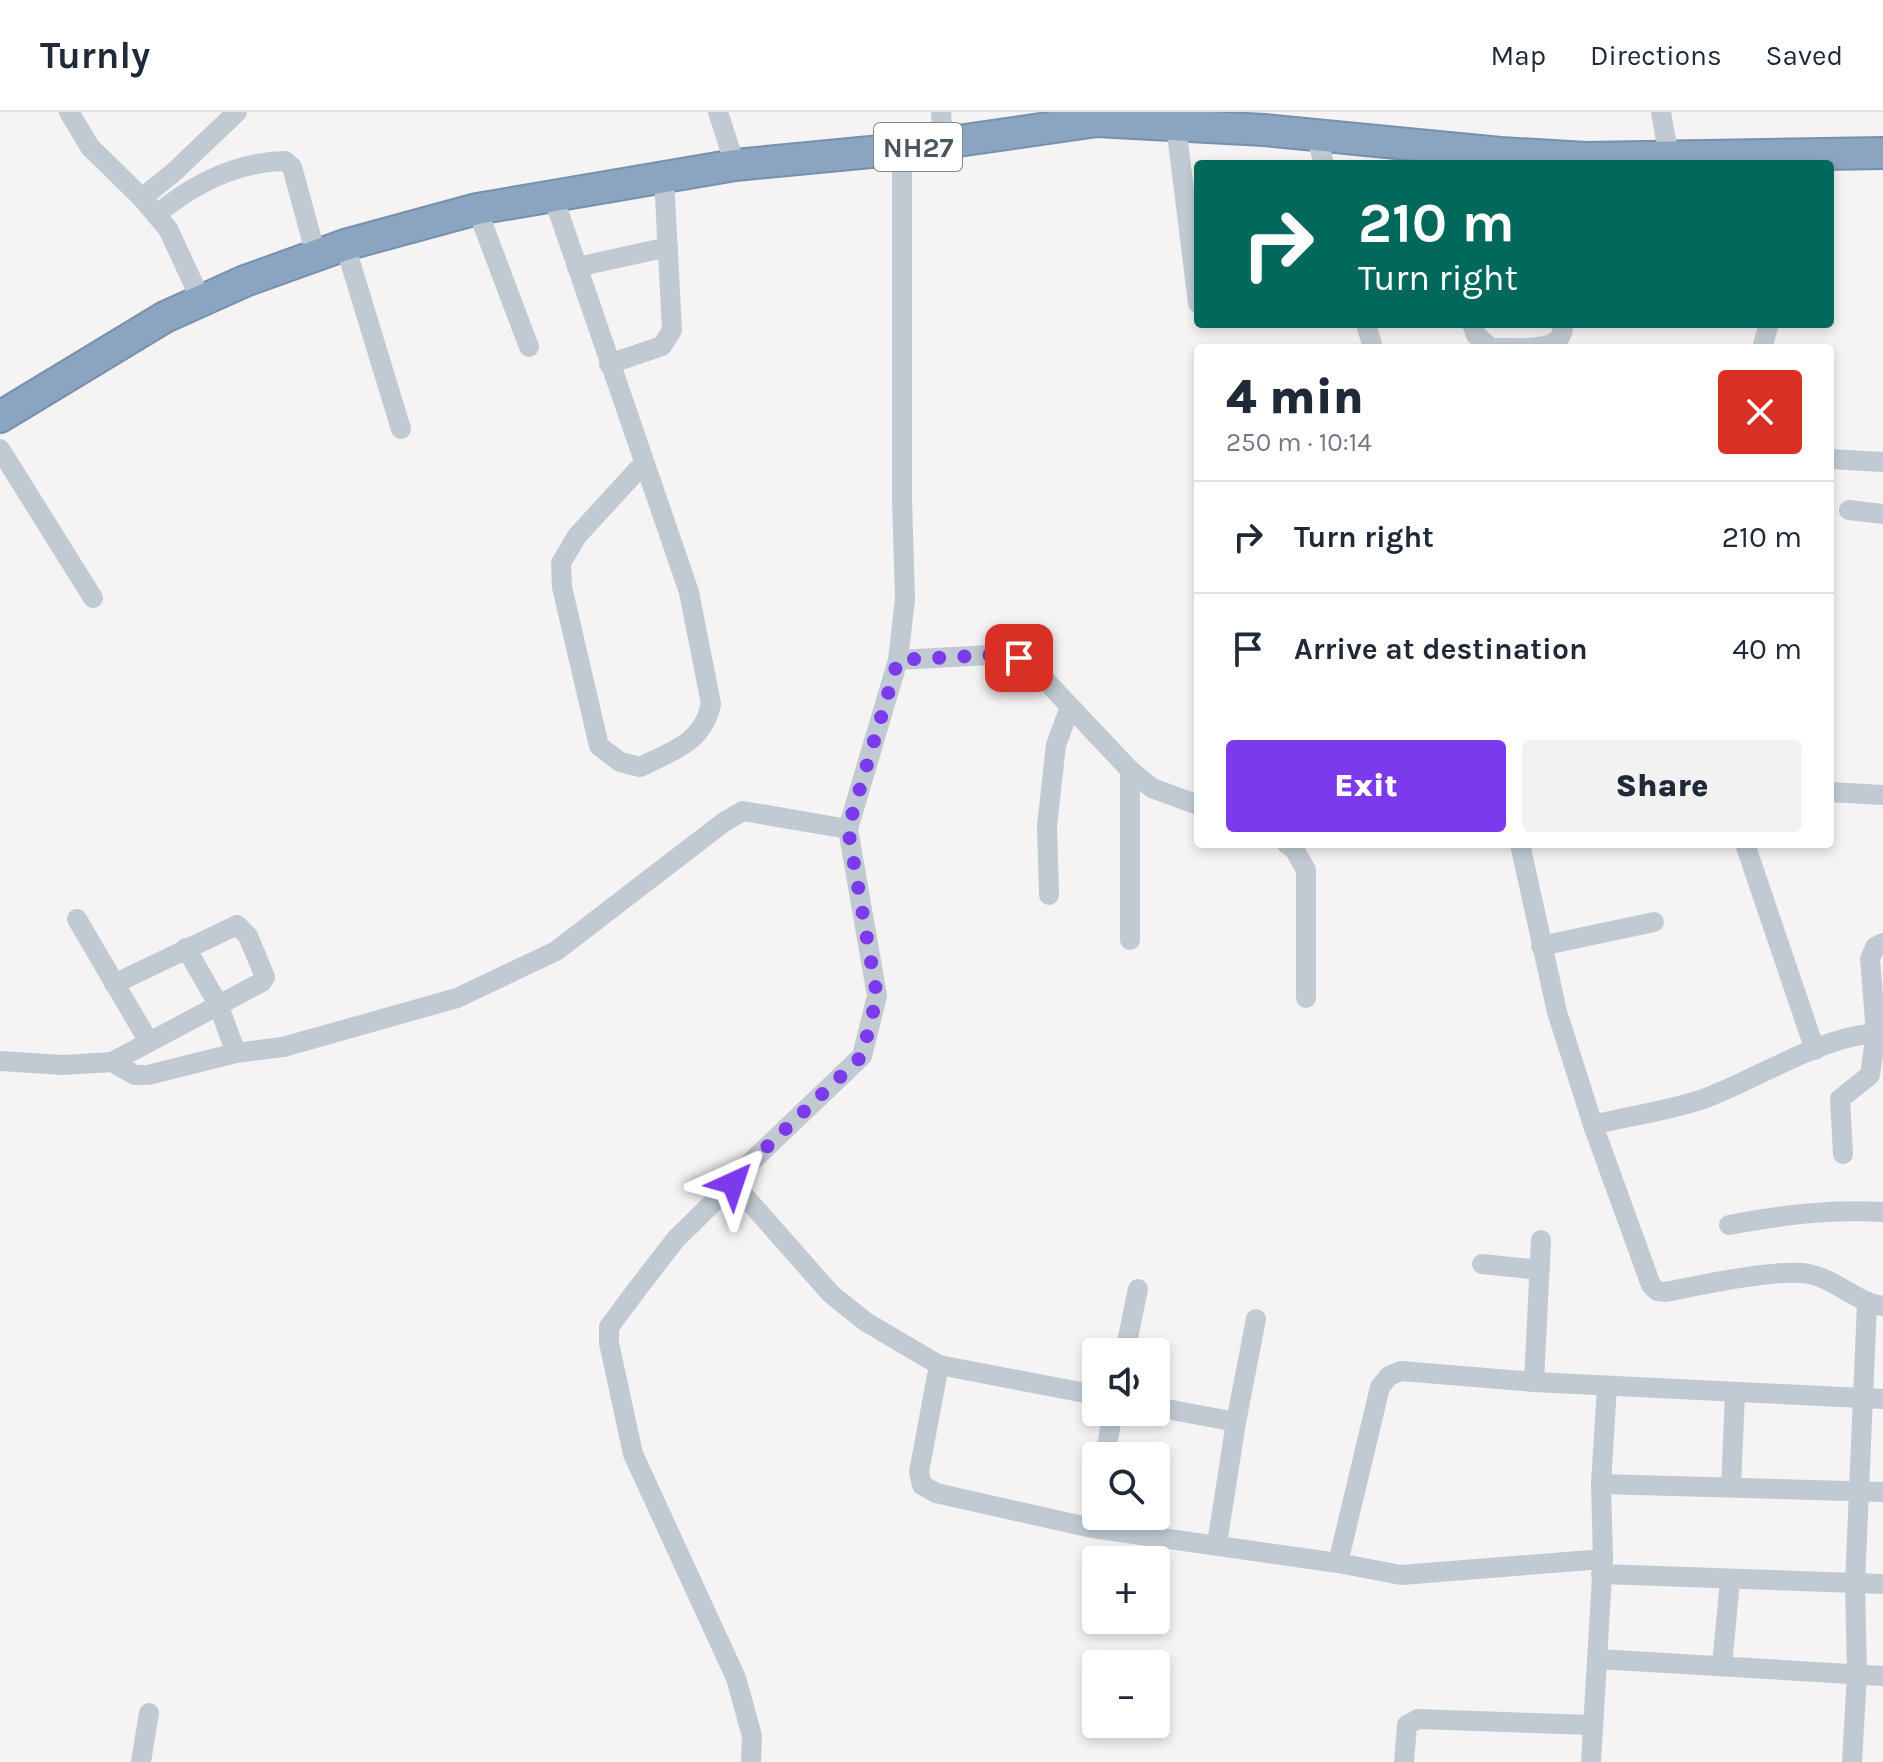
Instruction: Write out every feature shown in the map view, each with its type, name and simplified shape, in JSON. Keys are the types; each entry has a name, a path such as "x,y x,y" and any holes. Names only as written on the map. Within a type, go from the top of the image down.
{"highway":[{"name":"NH27","path":"0,417 165,317 201,300 345,245 477,209 735,165 902,149 1098,117 1176,126 1261,121 1320,150 1540,160 1719,160 1883,153"}],"street":[{"path":"69,112 90,147 142,198 168,229 201,300"},
{"path":"142,198 237,112"},
{"path":"718,112 735,165"},
{"path":"941,112 943,143"},
{"path":"1661,112 1669,158"},
{"path":"1176,126 1194,271"},
{"path":"751,1762 752,1736 736,1678 633,1454 609,1343 609,1327 676,1239 862,1056 877,996 848,829 898,660 905,599 902,149"},
{"path":"156,215 183,192 204,180 264,161 285,161 292,167 316,255"},
{"path":"609,364 662,346 672,330 664,178"},
{"path":"553,196 689,592 711,704 708,720 695,738 640,767 620,762 599,746 562,587 561,563 577,536 643,464"},
{"path":"477,209 529,347"},
{"path":"345,245 401,429"},
{"path":"577,267 668,247"},
{"path":"1473,328 1476,335 1488,344"},
{"path":"1552,344 1563,335 1563,328"},
{"path":"0,449 93,598"},
{"path":"1834,459 1883,462"},
{"path":"1849,510 1883,514"},
{"path":"898,660 1008,654 1032,666 1130,770 1152,788 1194,804"},
{"path":"1049,895 1047,826 1056,745 1070,707"},
{"path":"1130,770 1130,940"},
{"path":"1834,792 1883,795"},
{"path":"112,1062 135,1075 148,1075 236,1053 283,1047 457,998 556,951 724,822 743,811 848,829"},
{"path":"1293,848 1306,870 1306,998"},
{"path":"1521,848 1557,1012 1593,1125 1648,1278 1657,1291 1789,1272 1811,1274 1875,1305 1873,1398 1861,1491 1855,1584 1857,1674 1852,1762"},
{"path":"1746,848 1815,1050"},
{"path":"77,919 149,1042"},
{"path":"1541,946 1654,922"},
{"path":"0,1061 63,1065 112,1062 262,982 265,977 248,936 237,925 114,984"},
{"path":"1843,1154 1840,1099 1868,1079 1879,1033 1870,959 1875,947 1883,943"},
{"path":"186,948 218,1004 236,1053"},
{"path":"1593,1125 1702,1099 1815,1050 1862,1034 1879,1033"},
{"path":"733,1183 831,1294 866,1322 939,1365 1082,1392"},
{"path":"1729,1225 1835,1210 1883,1212"},
{"path":"1534,1382 1541,1240"},
{"path":"1482,1264 1540,1270"},
{"path":"1128,1338 1138,1289"},
{"path":"1217,1544 1256,1319"},
{"path":"939,1365 919,1472 922,1485 936,1493 1082,1526"},
{"path":"1338,1563 1380,1387 1389,1376 1401,1371 1534,1382 1873,1398"},
{"path":"1591,1762 1602,1566 1601,1484 1607,1386"},
{"path":"1731,1487 1735,1393"},
{"path":"1170,1410 1236,1422"},
{"path":"1601,1484 1883,1492"},
{"path":"1108,1530 1217,1544 1401,1575 1602,1566 1730,1581 1883,1584"},
{"path":"1722,1666 1730,1581"},
{"path":"1598,1659 1883,1676"},
{"path":"141,1762 149,1713"},
{"path":"1404,1762 1407,1725 1418,1719 1593,1725"}],"route":[{"path":"733,1183 862,1056 877,996 848,829 898,660 1008,654 1019,658"}]}
